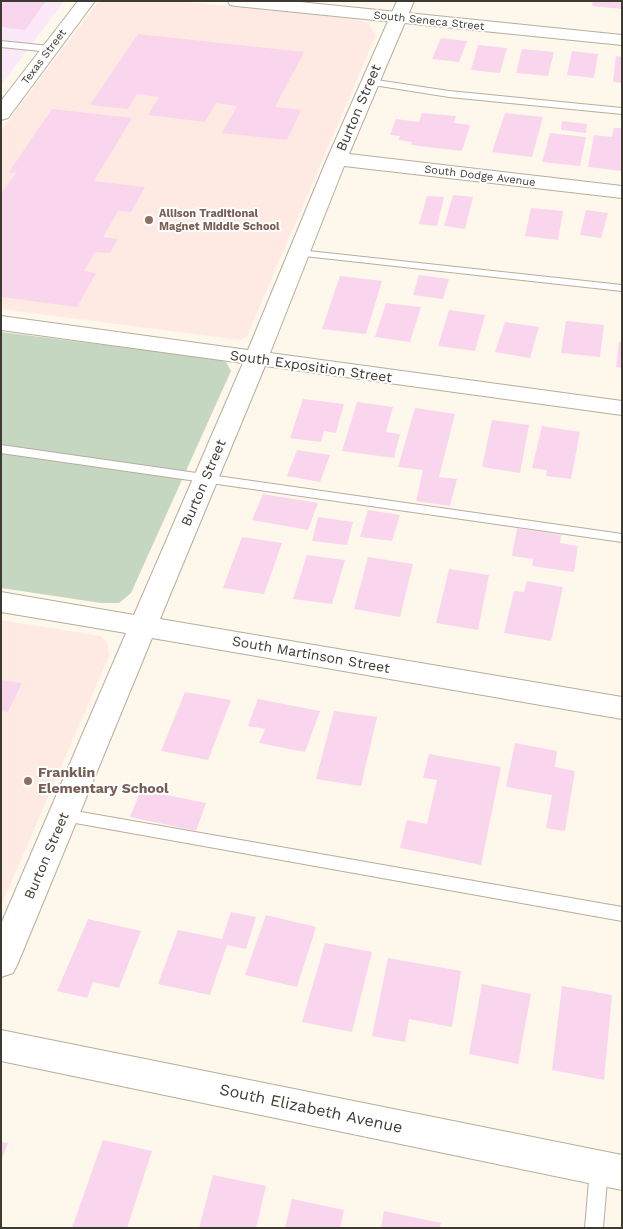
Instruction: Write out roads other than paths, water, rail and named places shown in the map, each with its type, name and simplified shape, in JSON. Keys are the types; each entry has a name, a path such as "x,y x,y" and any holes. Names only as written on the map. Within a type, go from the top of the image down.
{"street":[{"name":"Texas Street","path":"1,114 87,1"},
{"name":"South Seneca Street","path":"236,1 400,6 622,24"},
{"name":"South Seneca Street","path":"400,6 622,40"},
{"name":"Burton Street","path":"1,964 256,359 400,6"},
{"name":"South Dodge Avenue","path":"337,159 622,192"},
{"name":"South Exposition Street","path":"1,323 622,408"},
{"name":"South Martinson Street","path":"1,602 622,708"},
{"name":"South Elizabeth Avenue","path":"1,1045 611,1171"}],"lane":[{"path":"3,47 50,49"},
{"path":"370,82 449,94 622,111"},
{"path":"299,253 622,288"},
{"path":"1,449 622,538"},
{"path":"64,815 622,914"},
{"path":"594,1228 611,1171"}],"place":[{"name":"Allison Traditional Magnet Middle School","path":"149,220"},
{"name":"Franklin Elementary School","path":"28,781"}]}
